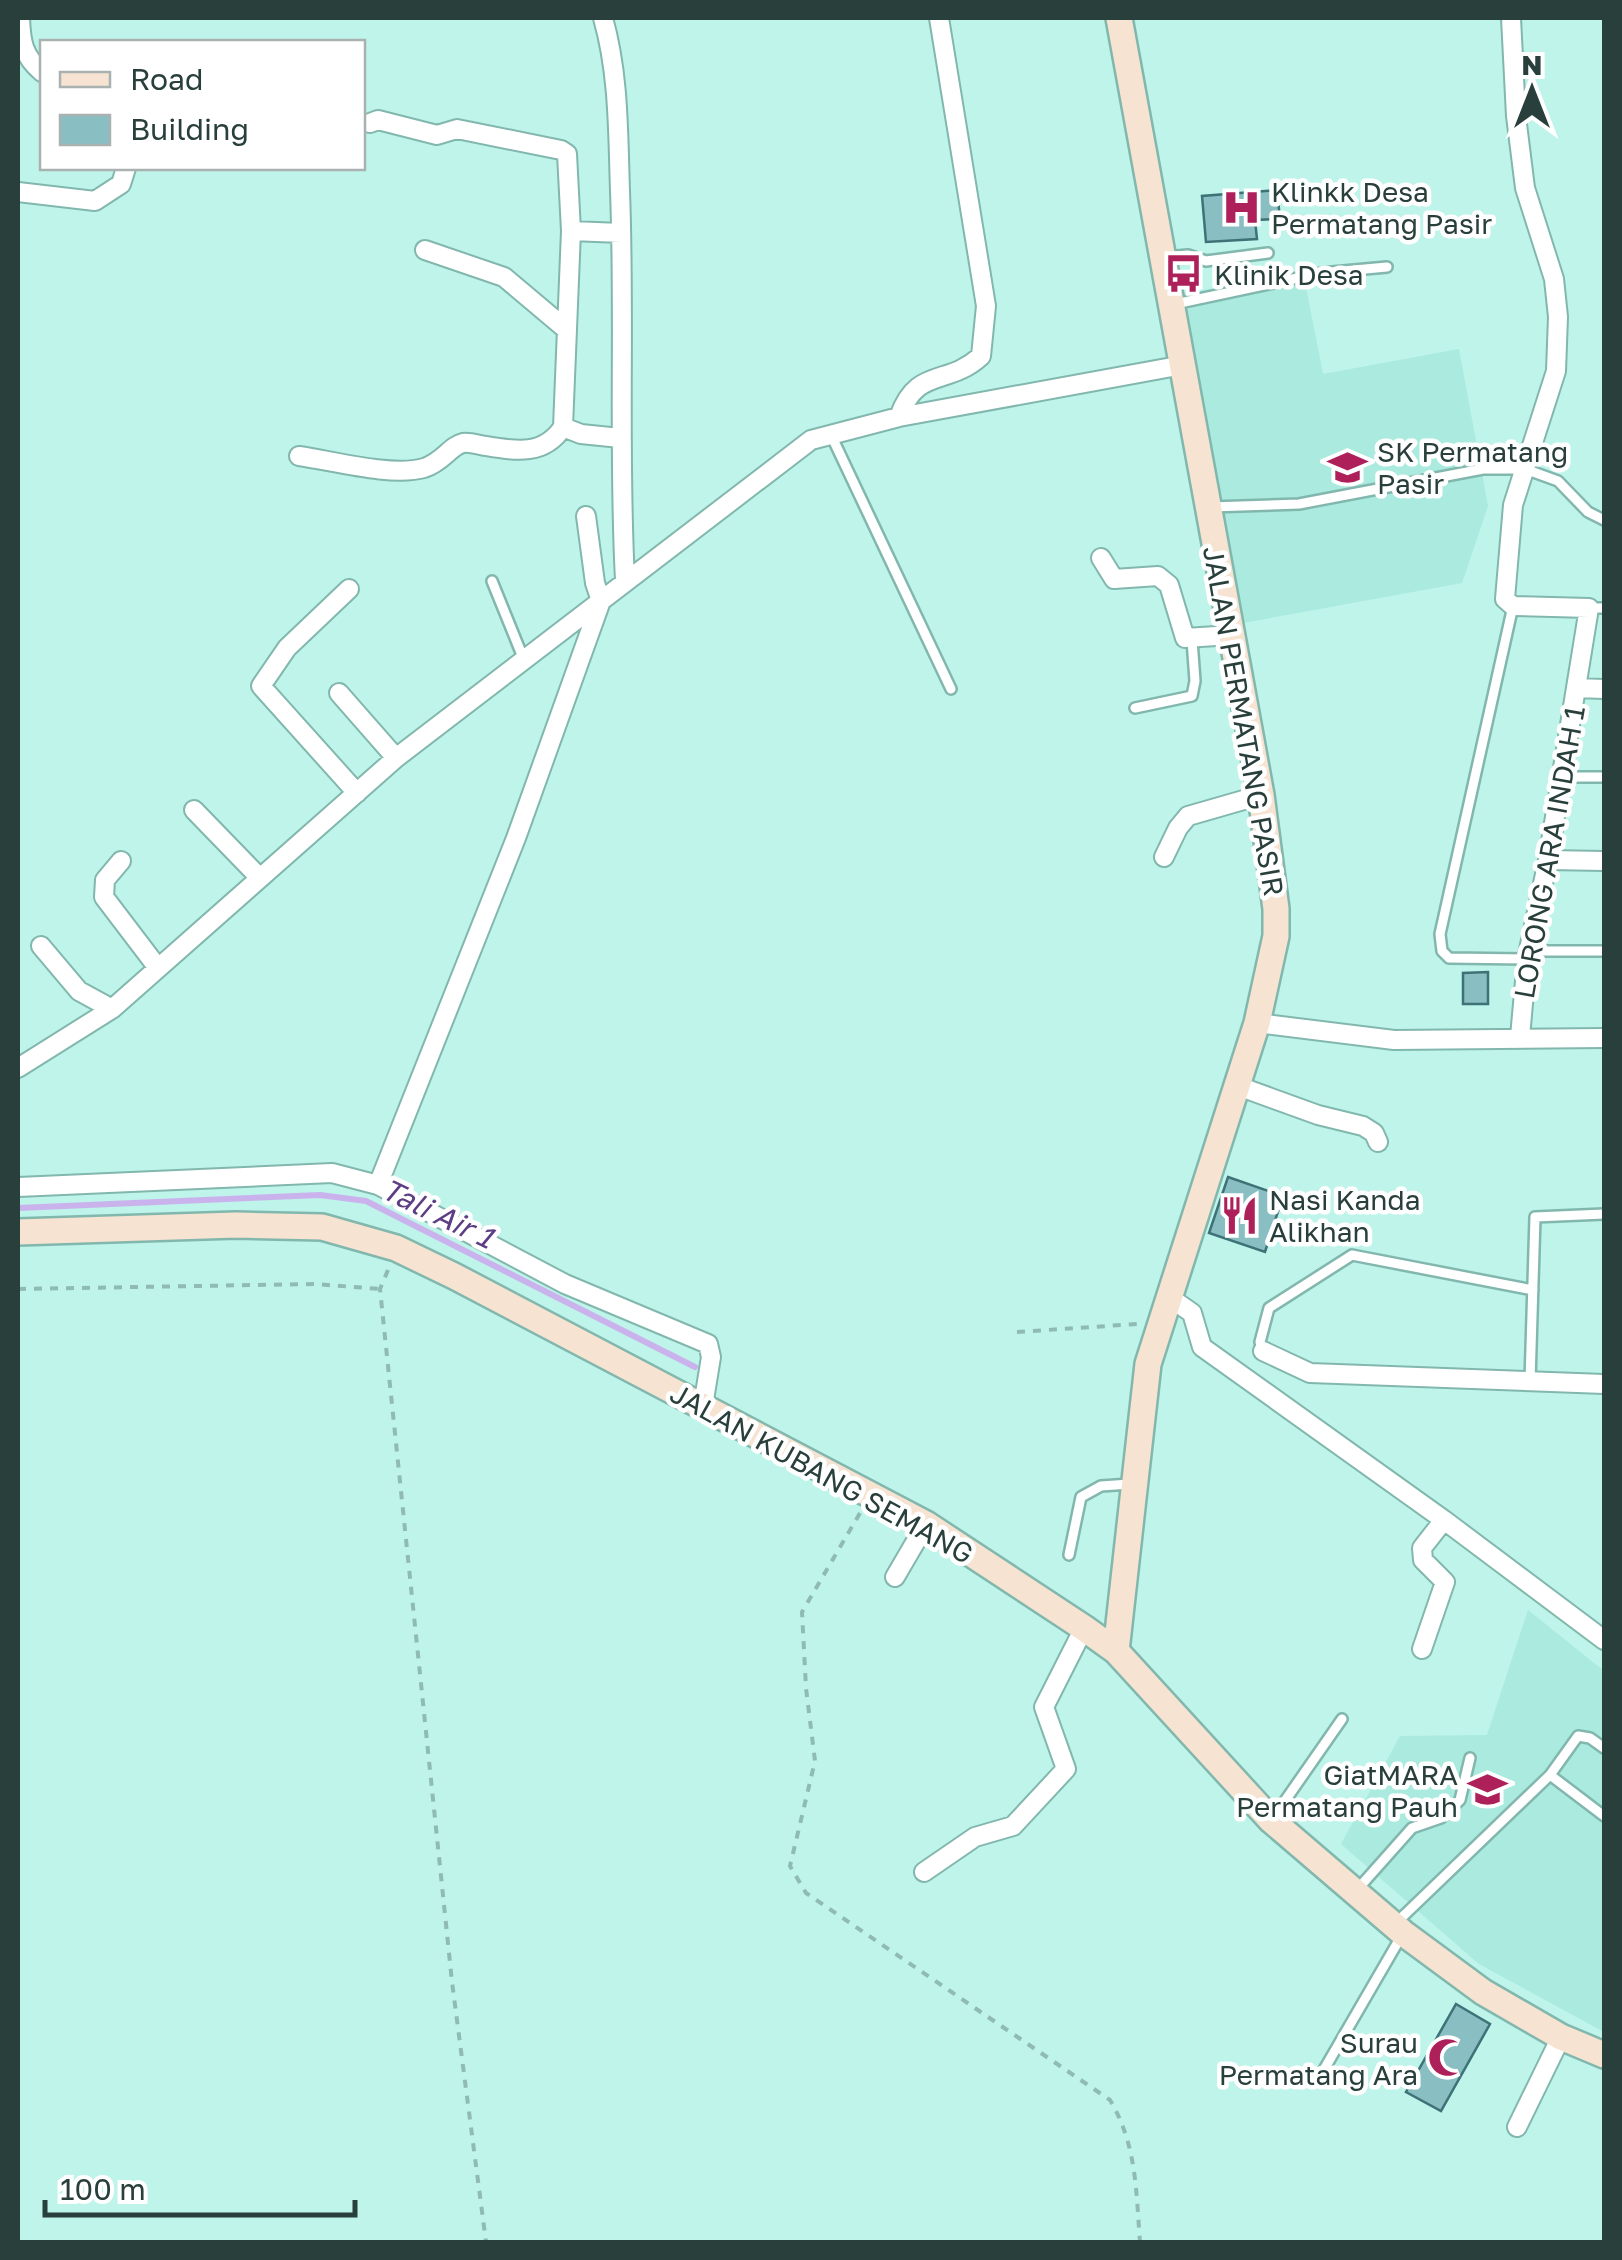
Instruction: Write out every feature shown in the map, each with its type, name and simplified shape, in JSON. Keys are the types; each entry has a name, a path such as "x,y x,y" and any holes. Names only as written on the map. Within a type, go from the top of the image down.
{"main road":[{"name":"JALAN PERMATANG PASIR","path":"1116,1651 1148,1364 1257,1023 1276,922 1261,795 1119,18"},
{"name":"JALAN KUBANG SEMANG","path":"18,1232 236,1225 322,1228 396,1248 703,1406 926,1524 1116,1651 1271,1820 1355,1893 1483,1992 1562,2037 1604,2055"}],"street":[{"path":"20,18 20,41 28,60 40,70"},
{"path":"604,18 616,78 622,234 620,438 625,580"},
{"path":"900,418 907,396 921,383 966,370 981,356 986,306 939,18"},
{"path":"1511,18 1524,188 1554,279 1558,317 1556,371 1514,505 1505,598 1513,606 1597,608"},
{"path":"299,456 420,470 443,462 452,448 465,442 520,452 544,446 563,427 572,231 570,159 561,150 457,128 437,136 378,120 370,123"},
{"path":"18,192 94,201 122,184 126,170"},
{"path":"572,231 622,234"},
{"path":"425,250 504,278 567,330"},
{"path":"18,1068 112,1009 396,758 811,440 900,418 1184,366"},
{"path":"563,427 581,434 620,438"},
{"path":"378,1185 516,838 601,601 586,516"},
{"path":"1101,558 1114,579 1158,576 1169,585 1185,638 1232,635"},
{"path":"348,589 287,648 261,686 358,793"},
{"name":"LORONG ARA INDAH 1","path":"1520,1037 1528,955 1576,688 1597,608"},
{"path":"1576,688 1604,689"},
{"path":"338,693 396,758"},
{"path":"1164,857 1188,816 1261,795"},
{"path":"194,810 260,878"},
{"path":"1548,860 1604,861"},
{"path":"121,861 105,880 104,897 158,968"},
{"path":"40,946 79,990 112,1009"},
{"path":"1257,1023 1394,1040 1604,1038"},
{"path":"1238,1086 1318,1115 1362,1126 1374,1133 1378,1142"},
{"path":"18,1186 332,1174 378,1185 565,1284 708,1344 711,1357 703,1406"},
{"path":"1169,1297 1192,1313 1202,1347 1604,1640"},
{"path":"1263,1351 1310,1373 1604,1384"},
{"path":"1422,1649 1445,1582 1423,1560 1422,1548 1444,1520"},
{"path":"895,1577 926,1524"},
{"path":"924,1872 975,1837 1013,1826 1066,1768 1044,1707 1084,1628"},
{"path":"1517,2128 1562,2037"}],"lane":[{"path":"1163,257 1188,255 1206,260 1268,253"},
{"path":"1172,304 1321,273 1387,267"},
{"path":"830,435 951,689"},
{"path":"1207,507 1299,504 1483,468 1525,469 1558,481 1588,512 1604,520"},
{"path":"492,581 524,660"},
{"path":"1513,606 1440,934 1442,950 1450,958 1604,952"},
{"path":"1135,708 1192,696 1196,681 1192,640"},
{"path":"1562,777 1604,777"},
{"path":"1530,1382 1535,1217 1604,1214"},
{"path":"1263,1351 1260,1342 1269,1308 1352,1254 1534,1290"},
{"path":"1069,1555 1081,1497 1102,1486 1133,1484"},
{"path":"1271,1820 1342,1719"},
{"path":"1322,2073 1399,1929 1550,1775 1578,1736 1590,1738 1604,1748"},
{"path":"1355,1893 1412,1828 1441,1818 1460,1800 1470,1758"},
{"path":"1550,1775 1604,1816"}],"path":[{"path":"18,1288 316,1284 380,1289 452,1982 486,2242"},
{"path":"1017,1332 1161,1323"}],"shaded area":[{"name":"SK Permatang Pasir","path":"1303,272 1323,374 1459,349 1488,506 1462,583 1243,623 1182,294"},
{"name":"GiatMARA Permatang Pauh","path":"1528,1610 1604,1671 1604,2032 1479,1964 1341,1844 1400,1736 1487,1735"}],"building":[{"name":"Klinkk Desa Permatang Pasir","path":"1277,190 1280,219 1255,220 1257,239 1206,242 1202,196"},
{"path":"1488,972 1488,1004 1463,1004 1463,973"},
{"path":"1228,1177 1283,1196 1265,1252 1209,1233"},
{"name":"Surau Permatang Ara","path":"1456,2004 1490,2024 1441,2111 1406,2092"}],"waterway":[{"name":"Tali Air 1","path":"18,1208 320,1195 366,1201 695,1367"}],"place":[{"name":"Klinkk Desa Permatang Pasir","path":"1241,207"},
{"name":"Klinik Desa","path":"1184,274"},
{"name":"SK Permatang Pasir","path":"1347,467"},
{"name":"Nasi Kanda Alikhan","path":"1239,1215"},
{"name":"GiatMARA Permatang Pauh","path":"1488,1790"},
{"name":"Surau Permatang Ara","path":"1448,2058"}]}
